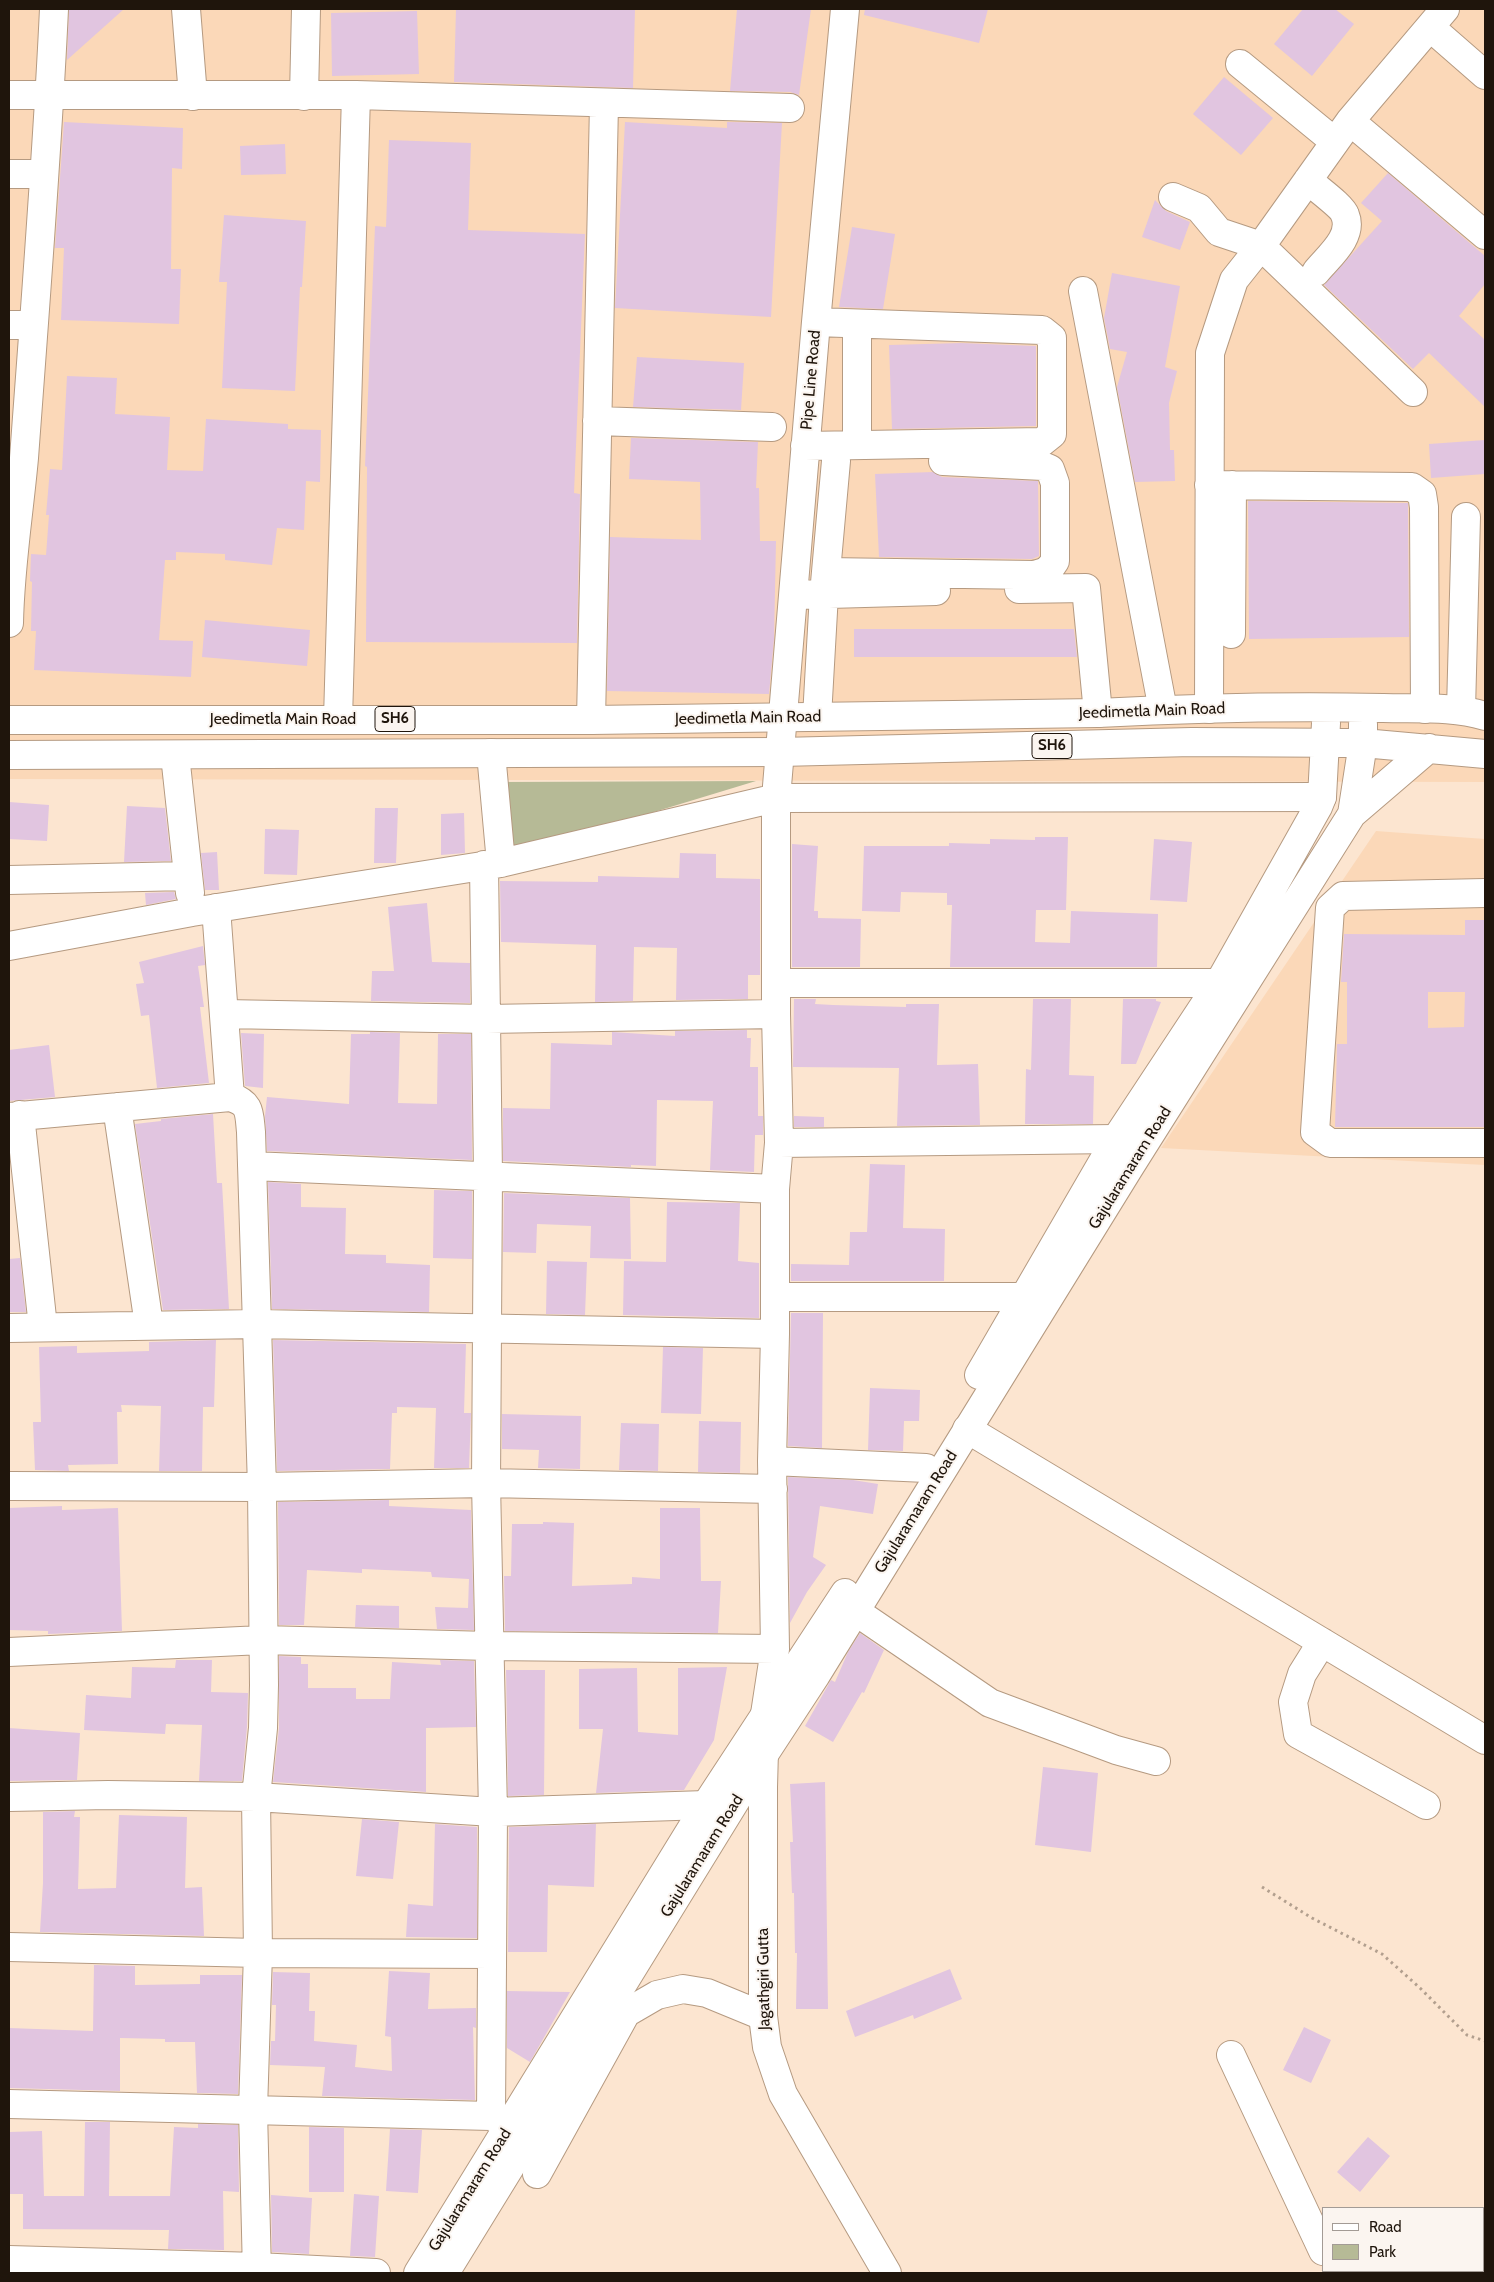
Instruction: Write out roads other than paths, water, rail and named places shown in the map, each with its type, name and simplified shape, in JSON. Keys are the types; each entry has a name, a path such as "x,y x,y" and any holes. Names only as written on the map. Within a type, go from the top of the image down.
{"street":[{"path":"9,623 9,579 21,325 44,174 54,9"},
{"path":"186,9 193,96"},
{"path":"304,96 306,9"},
{"name":"Pipe Line Road","path":"776,1189 779,1143 776,1014 776,798 792,595 845,9"},
{"path":"1209,709 1220,542 1220,485 1210,353 1234,280 1261,246 1342,131 1438,18 1485,75"},
{"path":"1240,64 1342,131 1485,235"},
{"path":"9,95 356,95 604,104 790,108"},
{"path":"338,719 356,95"},
{"path":"591,720 604,104"},
{"path":"9,174 44,174"},
{"path":"1308,180 1345,214 1347,227 1343,240 1316,272"},
{"path":"1173,196 1199,208 1219,232 1261,246 1413,392"},
{"path":"1083,291 1163,710"},
{"path":"805,453 847,453 1042,442 1052,434 1052,338 1042,330 816,322"},
{"path":"818,717 825,583 847,453 856,324"},
{"path":"596,421 772,427"},
{"path":"792,595 825,583 1033,575 1044,573 1055,561 1055,483 1050,469 1043,466 847,453"},
{"path":"1220,485 1412,487 1422,494 1424,507 1425,709"},
{"path":"1466,517 1474,647 1473,713"},
{"path":"1220,542 1231,634"},
{"path":"825,583 1086,588 1098,713"},
{"name":"Jeedimetla Main Road","path":"9,720 591,720 990,715 1351,707 1425,709 1473,713"},
{"path":"990,715 1034,730 1326,733"},
{"path":"1363,733 1485,728"},
{"name":"Jeedimetla Main Road","path":"9,756 780,752 1192,742 1326,733 1363,733 1429,748 1485,754"},
{"name":"Gajularamaram Road","path":"418,2273 501,2120 926,1468 1116,1139 1219,983 1322,797 1326,733"},
{"name":"Gajularamaram Road","path":"445,2273 1128,1168 1352,814 1363,733"},
{"path":"1352,814 1429,748"},
{"path":"9,2104 254,2110 501,2120 492,1954 493,1812 486,1483 487,1019 493,864 491,753"},
{"path":"175,755 187,876 204,910 224,1014 230,1097"},
{"path":"9,946 204,910 493,864 776,798 1322,797"},
{"path":"9,880 187,876"},
{"path":"1485,893 1343,896 1330,908 1315,1132 1330,1144 1485,1143"},
{"path":"776,983 1219,983"},
{"path":"224,1014 487,1019 776,1014"},
{"path":"43,1327 14,1116 230,1097 242,1100 248,1110 252,1166 262,1487 263,1728 256,1797 258,1954 254,2110 257,2270"},
{"path":"117,1108 149,1325"},
{"path":"779,1143 1116,1139"},
{"path":"252,1166 776,1189"},
{"name":"Jagathgiri Gutta","path":"776,1189 776,1296 772,1461 775,1649 765,1714 763,2016 767,2047 783,2094 887,2273"},
{"path":"776,1296 1024,1298"},
{"path":"9,1328 258,1324 775,1334"},
{"path":"967,1429 1485,1740"},
{"path":"772,1461 926,1468"},
{"path":"9,1486 262,1487 486,1483 773,1489"},
{"path":"855,1611 990,1703 1116,1750 1156,1761"},
{"path":"9,1652 262,1640 489,1646 775,1649"},
{"path":"1322,1642 1302,1674 1293,1702 1298,1734 1426,1805"},
{"path":"9,1796 256,1797 493,1812 706,1805"},
{"path":"9,1947 258,1954 492,1954"},
{"path":"537,2174 626,2013 656,1995 682,1989 707,1993 763,2016"},
{"path":"1232,2055 1322,2249"},
{"path":"9,2260 376,2273"}]}
